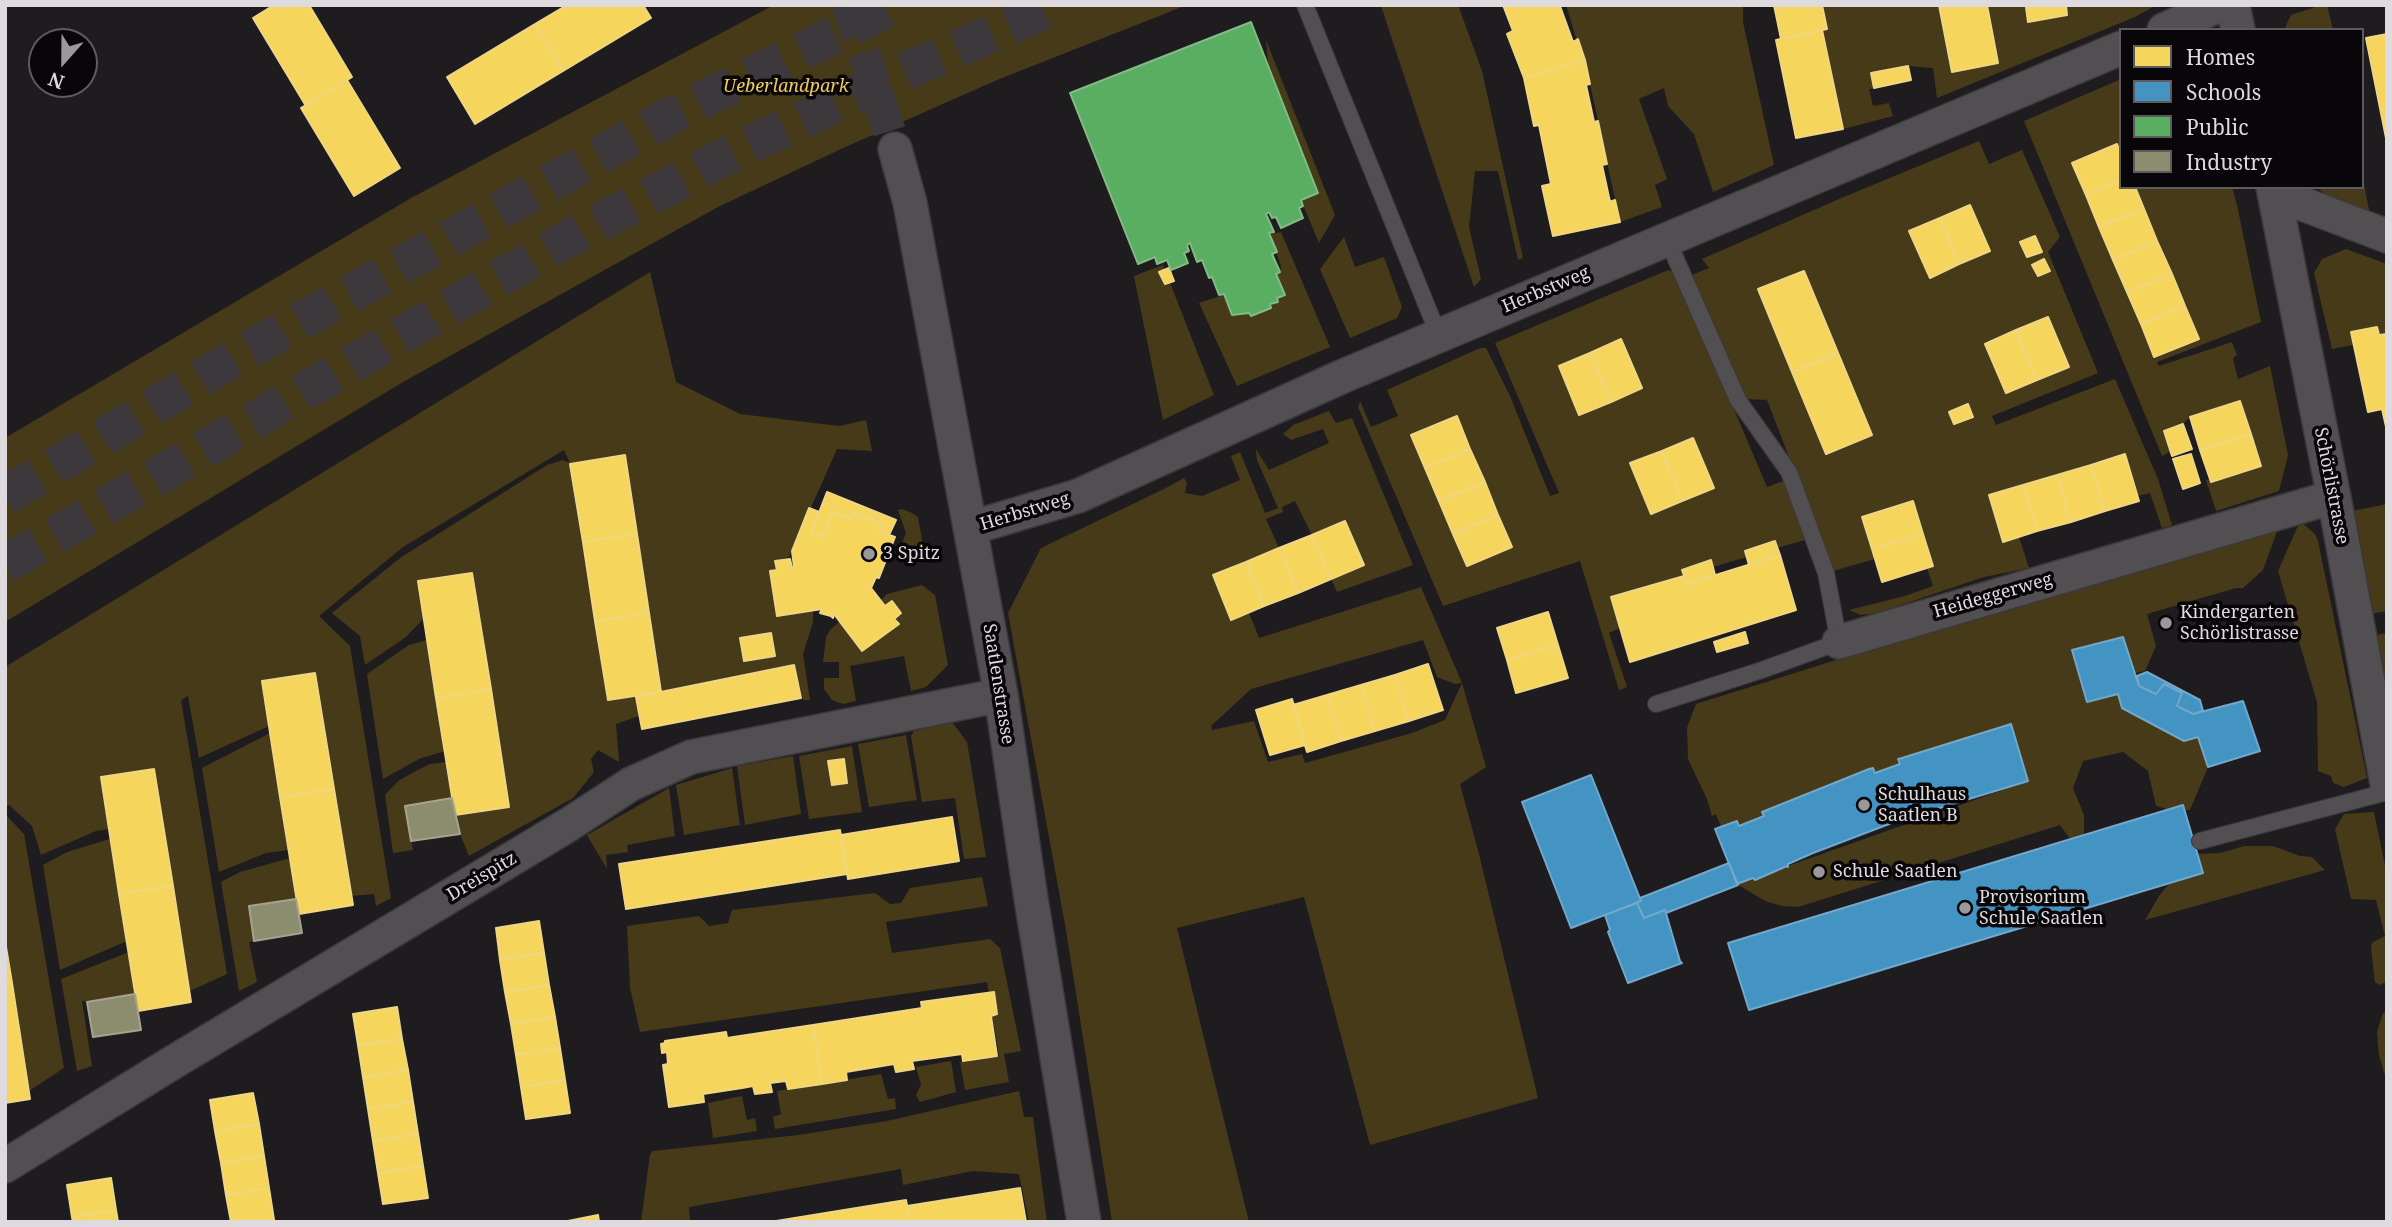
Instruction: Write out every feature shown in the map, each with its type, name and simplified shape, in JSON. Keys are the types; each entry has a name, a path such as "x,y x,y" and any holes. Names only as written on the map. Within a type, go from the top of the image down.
{"street":[{"path":"2168,28 2219,5"},
{"path":"2233,5 2238,28"},
{"name":"Herbstweg","path":"971,528 1078,496 1341,377 2119,49"},
{"name":"Saatlenstrasse","path":"895,149 910,203 1001,695 1031,899 1084,1222"},
{"path":"2273,190 2387,236"},
{"name":"Schörlistrasse","path":"2273,190 2385,765"},
{"name":"Heideggerweg","path":"1839,642 2333,497"},
{"name":"Dreispitz","path":"5,1166 568,825 631,784 691,757 1001,695"}],"lane":[{"path":"1306,5 1439,336"},
{"path":"1667,239 1738,400 1789,472 1826,573 1839,642"},
{"name":"Heideggerweg","path":"1656,704 1839,642"},
{"path":"2200,841 2387,792"}],"green space":[{"name":"Ueberlandpark","path":"774,5 1187,5 997,80 718,207 403,382 5,622 5,438 411,198"},
{"path":"1458,5 1482,71 1523,258 1518,260 1498,171 1475,171 1469,227 1481,279 1474,287 1381,6"},
{"path":"1566,5 1743,5 1743,22 1774,165 1713,192 1694,134 1668,106 1664,88 1639,99 1667,179 1655,185 1662,207 1620,222 1590,84"},
{"path":"1822,5 1939,5 1953,72 1998,63 1987,5 2153,7 2135,17 1937,98 1933,68 1908,66 1871,73 1874,88 1869,89 1873,106 1889,103 1893,116 1843,129 1822,30 1827,29"},
{"path":"2327,5 2333,28 2285,28 2291,15"},
{"path":"1266,40 1335,215 1319,243 1301,200 1318,192 1268,62"},
{"path":"2119,80 2119,150 2116,144 2073,163 2154,357 2199,338 2136,189 2233,189 2261,322 2157,362 2159,366 2232,342 2237,355 2233,358 2238,379 2270,366 2288,455 2279,491 2216,511 2206,480 2261,466 2240,401 2190,417 2183,424 2164,431 2171,451 2162,456 2024,121"},
{"path":"1979,141 1989,164 2022,150 2060,237 2048,252 2098,373 1992,416 1996,425 2115,379 2158,479 2172,525 2162,528 2150,493 2137,496 2124,454 1989,495 2003,541 2019,537 2029,568 1984,577 1877,613 1861,615 1849,610 1933,586 1927,568 1933,566 1913,501 1862,517 1875,559 1833,571 1767,400 1746,399 1689,276 1709,268 1702,259","holes":["1970,205 1990,251 1930,277 1909,231"]},
{"path":"2364,184 2369,210 2364,212 2333,200 2319,189 2364,189"},
{"path":"1281,232 1330,347 1237,386 1199,303 1223,295 1232,315 1240,312 1242,315 1277,302 1276,274 1281,267 1271,234"},
{"path":"1344,237 1355,267 1384,257 1402,307 1397,318 1350,338 1320,269"},
{"path":"2346,249 2387,264 2387,334 2379,335 2377,327 2351,332 2353,345 2332,349 2314,273 2322,259"},
{"path":"1163,265 1214,395 1163,420 1134,276"},
{"path":"1668,270 1676,273 1767,487 1786,480 1808,539 1611,597 1620,628 1609,633 1627,687 1619,690 1580,561 1443,606 1358,407 1360,401 1371,427 1398,416 1387,390 1480,348 1486,348 1510,396 1550,496 1559,493 1495,343","holes":["1621,340 1579,415 1559,366","1457,417 1512,547 1467,566","1693,438 1714,488 1630,464"]},
{"path":"650,272 676,382 740,414 839,426 866,420 872,451 837,449 789,557 776,561 777,570 770,571 777,615 813,611 813,622 803,654 810,700 803,700 794,665 662,691 625,456 571,464 607,700 636,697 639,716 616,724 619,762 598,750 591,759 594,772 573,798 469,856 460,834 457,814 509,806 472,573 418,581 424,618 406,637 365,665 360,636 332,613 400,558 547,465 563,460 570,463 564,450 403,547 319,616 350,646 391,898 376,906 374,894 351,896 315,673 262,681 269,726 199,758 188,696 181,700 227,974 190,991 154,769 101,777 109,829 96,831 41,855 32,826 9,805 5,806 5,667"},
{"path":"1329,411 1336,423 1352,418 1413,565 1337,592 1331,579 1363,565 1345,521 1312,535 1295,501 1282,507 1283,512 1266,519 1279,548 1213,575 1231,619 1249,613 1259,638 1421,587 1462,683 1486,767 1460,784 1538,1098 1370,1145 1304,897 1177,928 1249,1222 1112,1222 1066,930 1008,613 1041,548 1184,478 1187,483 1185,493 1202,496 1240,480 1231,456 1240,452 1265,513 1278,508 1257,460 1256,449 1269,470 1329,443 1323,429 1291,440 1283,434 1293,425","holes":["1423,640 1437,677 1455,684 1462,683 1445,720 1412,733 1305,763 1302,754 1268,762 1254,721 1212,730 1211,726 1251,689"]},
{"path":"2387,504 2387,611 2365,615 2343,513"},
{"path":"902,509 918,517 924,551 919,555 904,556 898,553 906,533 898,510"},
{"path":"2300,521 2315,534 2318,541 2367,778 2344,787 2333,783 2331,776 2318,771 2317,702 2278,571"},
{"path":"2280,523 2263,570 2243,588 2147,614 2156,646 2145,671 2135,673 2123,637 2072,651 2087,702 2118,694 2122,708 2184,741 2199,736 2208,767 2190,810 2174,811 2156,806 2148,771 2123,752 2083,761 2073,788 2084,815 2084,858 2060,825 1798,907 1765,901 1737,884 2028,781 2011,725 1901,758 1900,764 1875,773 1873,768 1870,769 1765,810 1762,812 1764,816 1739,826 1737,821 1721,827 1716,814 1712,816 1688,759 1687,728 1696,704"},
{"path":"922,585 935,595 948,665 926,687 911,691 904,656 850,666 856,701 843,704 832,700 824,689 824,678 839,678 839,662 823,662 826,637 830,630 839,622 862,651 898,624 894,619 901,613 892,601 885,606 881,600 887,594"},
{"path":"2387,633 2387,705 2371,636"},
{"path":"427,640 445,751 419,759 383,779 367,674 409,645"},
{"path":"952,722 967,742 986,857 964,859 955,798 922,802 911,736 914,731"},
{"path":"270,733 288,850 266,853 219,872 202,768"},
{"path":"906,735 917,800 869,807 858,744"},
{"path":"852,746 862,812 809,819 799,756"},
{"path":"793,756 801,814 745,825 737,766"},
{"path":"447,762 452,798 405,806 413,850 393,853 385,795 398,781 414,772 430,764"},
{"path":"732,768 740,825 684,835 676,785"},
{"path":"669,788 675,836 627,845 628,852 606,855 607,869 587,835"},
{"path":"2374,812 2387,875 2387,982 2379,985 2375,982 2371,946 2385,936 2376,900 2351,899 2335,829 2344,814"},
{"path":"5,814 24,834 64,1068 29,1091 5,941"},
{"path":"110,839 127,941 60,970 43,865 67,852"},
{"path":"2244,846 2273,846 2300,856 2312,857 2325,870 2145,920 2159,896 2193,854 2220,853"},
{"path":"290,858 296,899 249,906 254,941 249,942 257,982 239,991 221,882 240,872"},
{"path":"982,877 988,906 886,922 892,953 990,939 1000,948 1021,1051 1004,1054 1009,1082 965,1090 960,1062 999,1056 987,982 640,1032 630,988 627,926 699,916 709,926 728,923 732,910 875,893 890,904 901,903 910,888"},
{"path":"129,952 135,994 82,1001 92,1066 77,1071 61,979"},
{"path":"2387,1012 2387,1082 2379,1055 2377,1032 2383,1013"},
{"path":"951,1061 956,1092 920,1102 916,1095 921,1085 916,1067"},
{"path":"881,1074 888,1099 895,1098 896,1109 775,1129 773,1117 781,1114 777,1091"},
{"path":"1019,1091 1024,1117 1033,1117 1047,1222 1029,1222 1019,1174 973,1171 903,1185 901,1169 689,1207 690,1222 641,1222 650,1154 653,1151 798,1135 887,1121"},
{"path":"742,1096 747,1120 755,1118 757,1131 713,1138 708,1103"}],"building: Homes":[{"path":"274,5 309,5 352,77 306,106 253,18"},
{"path":"567,5 643,5 651,18 563,71 535,24"},
{"path":"1503,5 1563,5 1560,6 1573,42 1578,39 1585,60 1524,78 1507,34 1513,31"},
{"path":"1774,5 1822,5 1827,29 1781,39"},
{"path":"1939,5 1987,5 1998,63 1952,72"},
{"path":"2066,5 2067,15 2028,22 2026,7"},
{"path":"535,24 563,71 475,124 447,77"},
{"path":"1822,30 1843,129 1796,138 1776,40"},
{"path":"2387,34 2387,143 2366,38"},
{"path":"1585,60 1590,84 1586,85 1594,122 1598,121 1607,164 1602,165 1610,202 1615,200 1620,222 1553,236 1542,186 1551,184 1539,125 1534,126 1524,78"},
{"path":"1908,66 1911,80 1874,88 1871,73"},
{"path":"347,80 400,168 354,196 301,108"},
{"path":"2117,144 2119,181 2086,195 2072,163"},
{"path":"2119,181 2119,189 2136,189 2144,209 2099,227 2086,195"},
{"path":"1970,205 1990,251 1959,264 1940,218"},
{"path":"2144,209 2157,241 2113,260 2099,227"},
{"path":"1940,218 1959,264 1930,278 1909,231"},
{"path":"2035,236 2042,252 2027,257 2020,242"},
{"path":"2157,241 2172,274 2127,292 2113,260"},
{"path":"2044,259 2050,271 2038,276 2032,265"},
{"path":"1169,268 1174,281 1165,284 1159,272"},
{"path":"1804,271 1838,353 1792,372 1758,289"},
{"path":"2172,274 2185,306 2141,324 2127,292"},
{"path":"2185,306 2199,339 2154,357 2141,324"},
{"path":"2048,317 2069,367 2037,380 2016,330"},
{"path":"2377,327 2379,335 2387,334 2387,431 2382,409 2368,412 2351,332"},
{"path":"2016,330 2037,380 2006,393 1985,344"},
{"path":"1621,339 1642,388 1611,402 1590,353"},
{"path":"1590,353 1611,402 1579,415 1559,366"},
{"path":"1838,353 1872,435 1826,454 1792,372"},
{"path":"2240,401 2251,434 2200,450 2190,417"},
{"path":"1968,404 1973,417 1954,424 1949,412"},
{"path":"1457,416 1470,449 1425,468 1411,435"},
{"path":"2183,424 2192,449 2172,456 2164,431"},
{"path":"2251,434 2261,466 2211,482 2200,450"},
{"path":"1693,438 1714,488 1682,501 1662,451"},
{"path":"1470,449 1485,482 1439,501 1425,468"},
{"path":"1662,451 1682,501 1651,514 1630,463"},
{"path":"2125,454 2139,501 2105,511 2091,465"},
{"path":"2191,454 2200,483 2183,489 2173,459"},
{"path":"625,455 637,534 583,542 570,464"},
{"path":"2091,465 2105,511 2071,522 2057,475"},
{"path":"2057,475 2071,522 2037,531 2023,485"},
{"path":"1485,482 1498,515 1453,534 1439,501"},
{"path":"2023,485 2037,531 2003,542 1989,495"},
{"path":"827,492 896,520 889,535 878,531 881,523 853,512 850,519 833,512 822,537 811,533"},
{"path":"1913,501 1923,534 1872,549 1862,517"},
{"path":"809,508 819,512 811,533 822,537 833,512 850,519 853,512 881,523 878,531 895,537 879,578 876,577 871,588 885,606 892,601 901,613 894,619 899,624 862,651 834,614 833,618 820,613 822,609 777,616 770,571 777,570 775,561 790,559 792,568 794,567 792,551"},
{"path":"1498,515 1512,547 1467,566 1453,534"},
{"path":"1345,521 1364,565 1331,579 1312,535"},
{"path":"637,534 649,613 595,621 583,542"},
{"path":"1923,534 1933,566 1882,582 1872,549"},
{"path":"1312,535 1331,579 1298,593 1279,548"},
{"path":"1775,541 1780,555 1749,565 1745,551"},
{"path":"1279,548 1298,593 1264,606 1246,562"},
{"path":"1780,555 1796,610 1630,662 1611,597 1684,576 1687,584"},
{"path":"1711,560 1715,575 1687,584 1682,570"},
{"path":"1246,562 1264,606 1231,620 1213,575"},
{"path":"472,573 491,689 436,698 418,581"},
{"path":"1548,612 1558,645 1507,660 1497,628"},
{"path":"649,613 661,692 608,700 595,621"},
{"path":"1745,632 1748,643 1717,652 1714,642"},
{"path":"771,633 775,656 744,661 740,638"},
{"path":"1558,645 1568,678 1516,693 1507,660"},
{"path":"1428,664 1443,710 1409,721 1395,675"},
{"path":"794,665 801,698 642,729 636,697"},
{"path":"315,673 334,789 280,797 262,681"},
{"path":"1395,675 1409,721 1375,731 1361,685"},
{"path":"1361,685 1375,731 1341,741 1327,695"},
{"path":"491,689 509,807 455,815 436,698"},
{"path":"1327,695 1341,741 1307,752 1293,705"},
{"path":"1292,699 1305,745 1270,755 1256,710"},
{"path":"844,759 847,783 832,785 828,761"},
{"path":"154,769 173,886 119,894 101,777"},
{"path":"334,789 353,905 299,914 280,797"},
{"path":"952,817 959,861 848,879 841,835"},
{"path":"840,830 847,874 626,909 619,864"},
{"path":"173,886 191,1002 138,1011 119,894"},
{"path":"539,921 544,953 500,960 496,928"},
{"path":"5,941 12,983 5,983"},
{"path":"544,953 549,985 505,992 500,960"},
{"path":"5,983 12,983 30,1099 5,1103"},
{"path":"549,985 555,1017 511,1024 505,992"},
{"path":"994,992 997,1014 991,1016 997,1056 963,1061 962,1054 912,1061 914,1069 896,1072 894,1064 846,1072 847,1080 822,1084 813,1025 922,1008 921,1002"},
{"path":"397,1007 402,1039 358,1045 353,1014"},
{"path":"555,1017 560,1048 516,1055 511,1024"},
{"path":"813,1025 822,1084 788,1089 786,1081 770,1083 772,1092 755,1094 753,1086 703,1094 704,1102 669,1107 663,1065 668,1064 667,1052 662,1053 661,1044 665,1041 726,1032 727,1038"},
{"path":"402,1039 408,1070 363,1077 358,1045"},
{"path":"560,1048 565,1080 521,1087 516,1055"},
{"path":"408,1070 413,1102 368,1109 363,1077"},
{"path":"565,1080 570,1113 526,1119 521,1087"},
{"path":"253,1093 259,1124 215,1131 210,1100"},
{"path":"413,1102 418,1134 373,1141 368,1109"},
{"path":"259,1124 264,1156 221,1163 215,1131"},
{"path":"418,1134 423,1166 378,1173 373,1141"},
{"path":"264,1156 269,1188 226,1195 221,1163"},
{"path":"423,1166 428,1198 383,1204 378,1173"},
{"path":"111,1178 116,1210 72,1217 67,1185"},
{"path":"269,1188 274,1220 231,1222 226,1195"},
{"path":"1020,1188 1026,1222 910,1222 907,1206"},
{"path":"906,1200 910,1222 770,1222"},
{"path":"116,1210 118,1222 73,1222 72,1217"},
{"path":"598,1215 599,1222 568,1222 568,1221"}],"building: Schools":[{"name":"Kindergarten Schörlistrasse","path":"2123,637 2139,686 2156,694 2164,684 2182,693 2177,706 2193,714 2243,701 2260,751 2208,767 2198,737 2184,741 2122,708 2118,694 2087,702 2072,650"},
{"path":"2147,672 2200,700 2203,711 2193,714 2177,706 2182,693 2164,684 2156,694 2139,686 2137,676"},
{"name":"Schulhaus Saatlen B","path":"2011,724 2028,781 1897,821 1813,853 1788,864 1788,867 1755,880 1753,878 1737,884 1715,829 1737,821 1739,826 1764,816 1762,812 1869,769 1873,768 1875,773 1900,764 1898,759"},
{"path":"1591,775 1641,901 1571,928 1522,802"},
{"name":"Provisorium Schule Saatlen","path":"2183,805 2203,873 1749,1010 1728,943"},
{"path":"1729,863 1738,885 1666,913 1665,910 1644,918 1637,903 1641,901 1640,898"},
{"path":"1637,903 1644,918 1665,910 1682,963 1628,983 1608,932 1610,930 1605,915"}],"building: Public":[{"path":"1251,22 1318,193 1301,200 1303,206 1299,208 1303,218 1281,228 1276,217 1272,218 1269,212 1266,214 1274,232 1269,233 1277,252 1272,254 1280,272 1276,274 1285,295 1277,298 1278,302 1270,304 1271,308 1251,316 1249,313 1232,315 1224,294 1219,295 1202,260 1197,262 1190,243 1187,245 1189,251 1184,253 1188,263 1171,270 1167,260 1157,264 1155,257 1138,264 1070,93"}],"building: Industry":[{"path":"452,798 460,834 411,841 405,806"},
{"path":"296,899 302,933 254,941 249,906"},
{"path":"135,994 141,1030 93,1037 87,1002"}],"tunnel":[{"path":"848,5 895,149"},
{"path":"5,496 239,355 681,110 895,5"},
{"path":"5,564 571,237 734,152 890,78 1057,5"}],"place":[{"name":"3 Spitz","path":"869,554"},
{"name":"Kindergarten Schörlistrasse","path":"2166,623"},
{"name":"Schulhaus Saatlen B","path":"1864,805"},
{"name":"Schule Saatlen","path":"1819,872"},
{"name":"Provisorium Schule Saatlen","path":"1965,908"}]}
